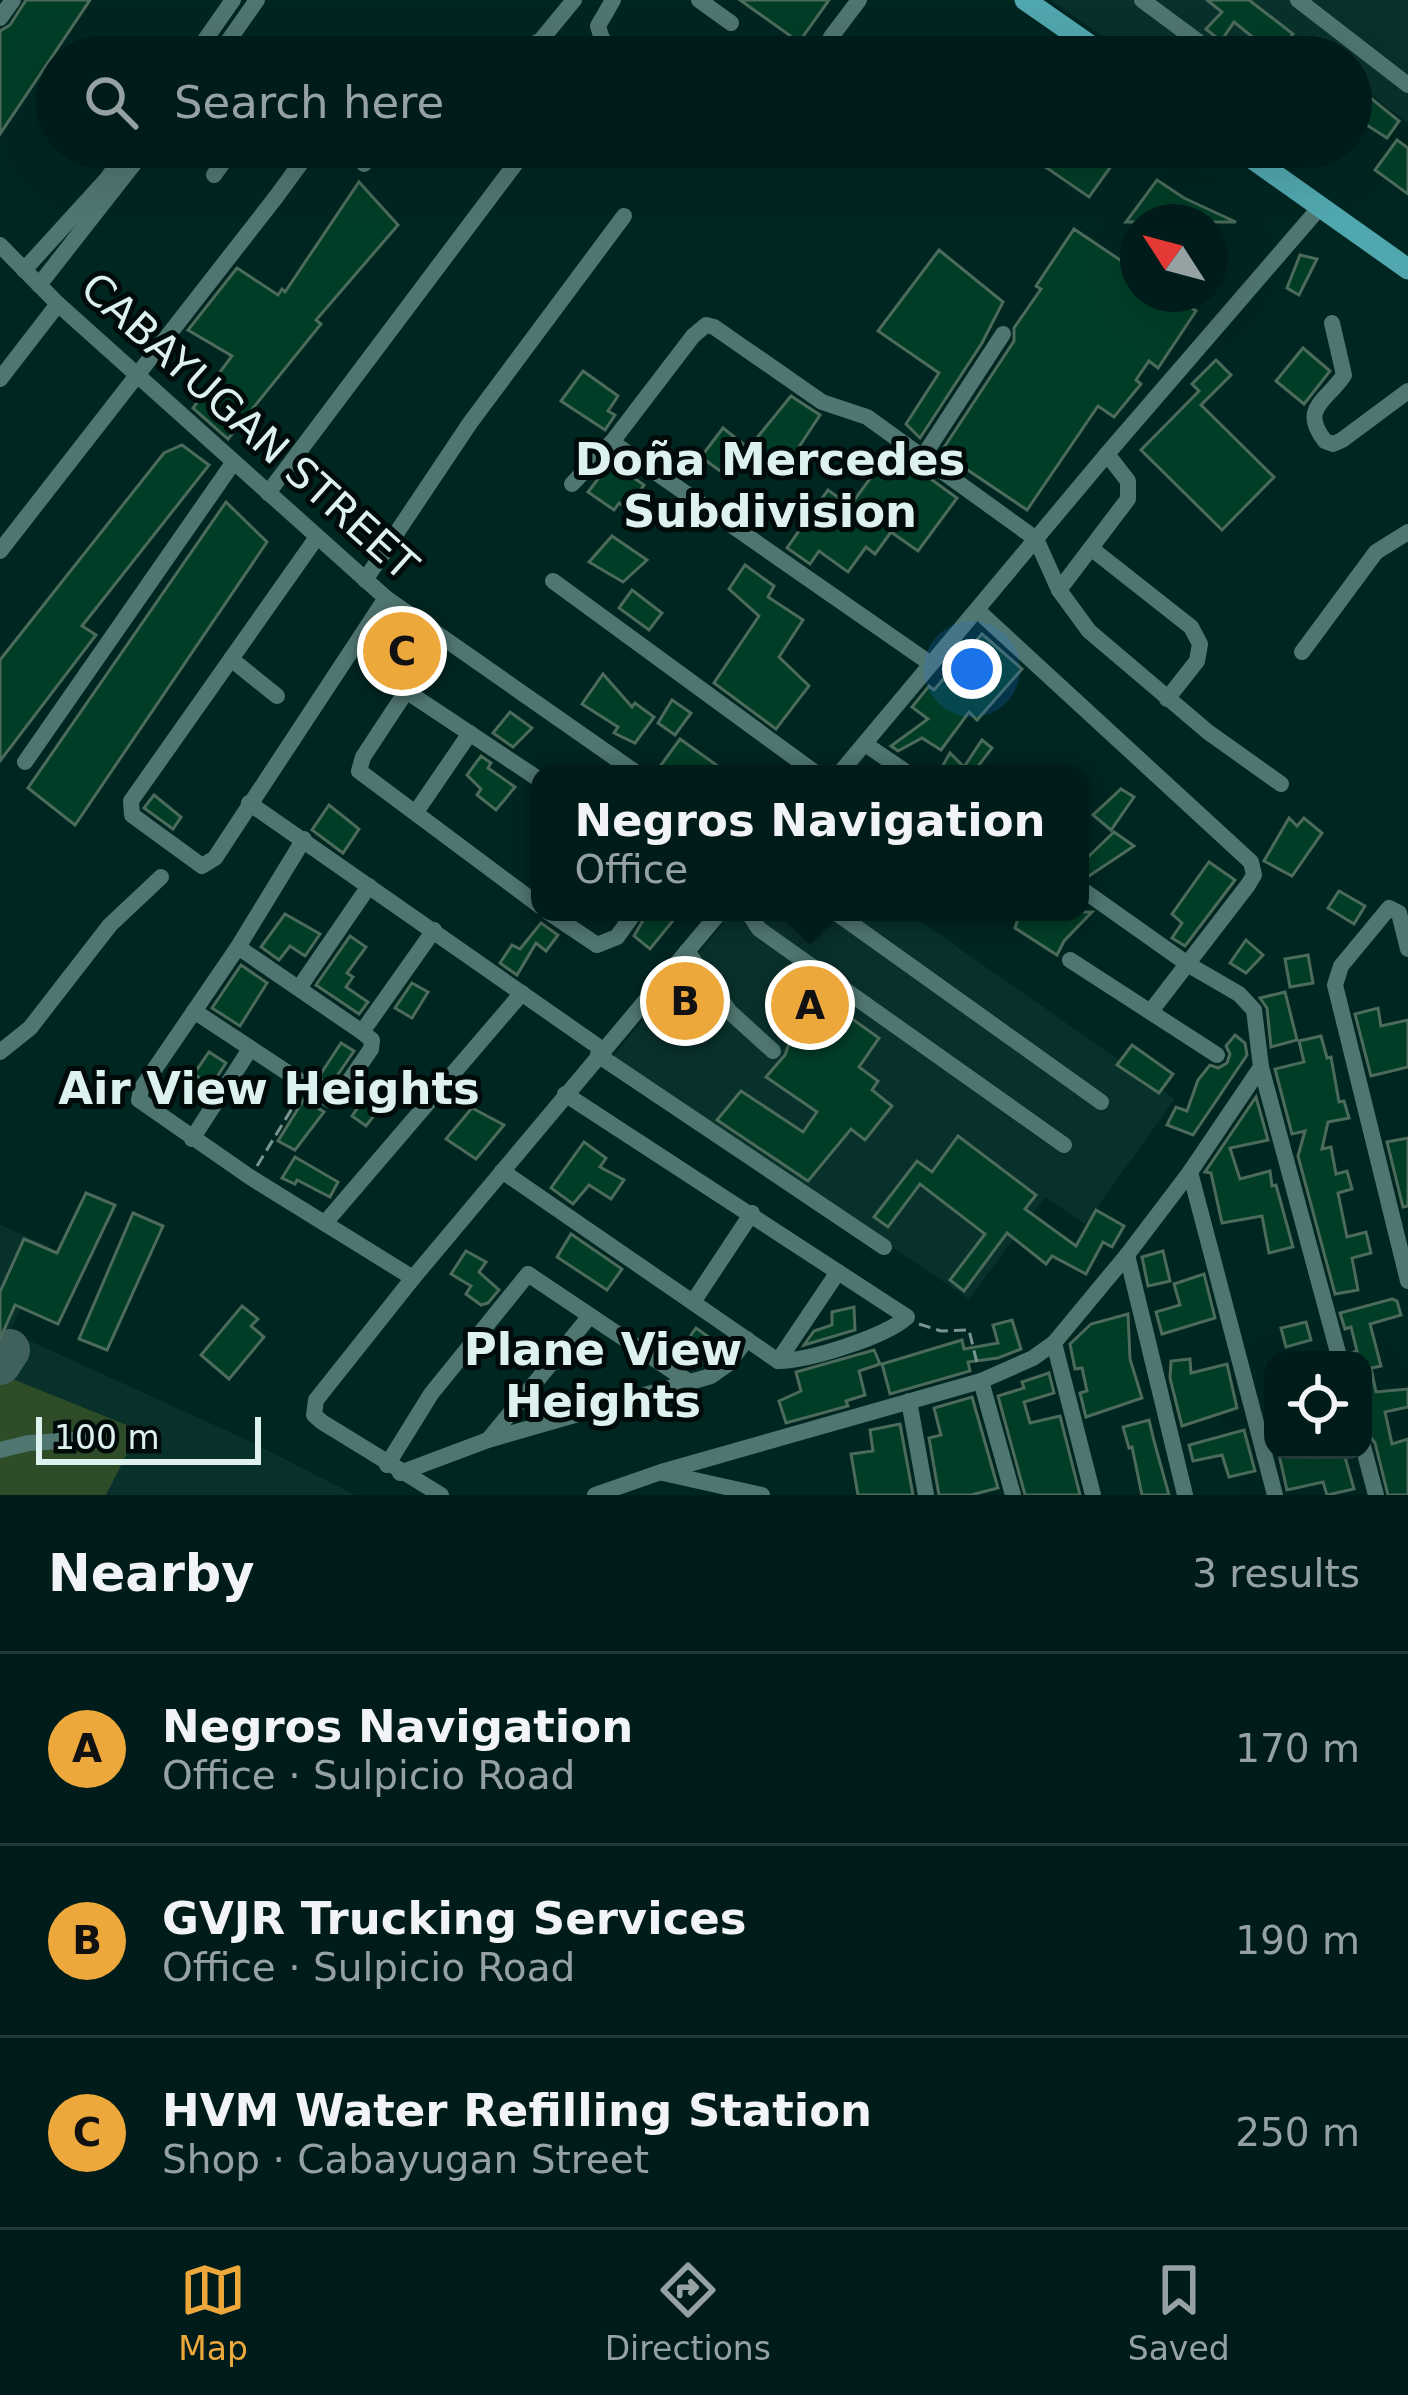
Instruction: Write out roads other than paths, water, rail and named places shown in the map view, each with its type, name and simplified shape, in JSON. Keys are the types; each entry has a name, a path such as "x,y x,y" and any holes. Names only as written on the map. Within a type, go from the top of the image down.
{"main road":[{"path":"1024,0 1076,36"},
{"path":"1267,168 1408,269"}],"street":[{"path":"0,18 13,0"},
{"path":"208,36 232,0"},
{"path":"232,36 257,0"},
{"path":"544,36 574,0"},
{"path":"601,36 598,26 613,0"},
{"path":"699,0 730,23"},
{"path":"832,36 859,0"},
{"path":"1142,0 1191,36"},
{"path":"1298,0 1345,36"},
{"path":"1372,57 1408,85"},
{"path":"24,270 115,168"},
{"path":"39,285 131,168"},
{"path":"214,175 219,168"},
{"path":"0,551 297,168"},
{"path":"268,493 512,168"},
{"path":"847,765 1322,206"},
{"path":"365,580 470,423 624,216"},
{"name":"CABAYUGAN STREET","path":"0,245 136,376 386,598 625,765"},
{"path":"0,379 58,304"},
{"path":"1332,323 1344,375 1314,413 1313,422 1325,441 1342,440 1408,391"},
{"path":"572,484 706,325 822,402 868,418 1036,539 1059,590 1089,632 1280,784"},
{"path":"924,455 1003,334"},
{"path":"612,442 931,664"},
{"path":"1059,590 1128,499 1128,482 1107,454"},
{"path":"25,762 233,463"},
{"path":"1302,652 1376,552 1408,532"},
{"path":"317,537 129,808 132,815 202,866 214,858 386,598"},
{"path":"1092,549 1191,628 1200,644 1197,661 1168,699"},
{"path":"553,580 805,765"},
{"path":"976,610 1252,862 1254,875 1150,1011"},
{"path":"442,637 363,757 359,771 531,899"},
{"path":"231,659 278,696"},
{"path":"406,691 531,775"},
{"path":"416,812 470,734"},
{"path":"865,745 895,765"},
{"path":"250,803 884,1247"},
{"path":"304,839 139,1095 149,1110 250,1178 413,1278"},
{"path":"0,1052 30,1028 110,925 161,877"},
{"path":"299,988 370,886"},
{"path":"1089,894 1239,994 1254,1010 1261,1066 1338,1351"},
{"path":"1408,949 1399,914 1392,908 1384,910 1341,966 1335,985 1408,1282"},
{"path":"561,921 597,945 617,938 629,921"},
{"path":"441,1495 322,1422 314,1414 316,1400 712,921"},
{"path":"754,921 1064,1145"},
{"path":"848,921 1101,1102"},
{"path":"362,1032 434,930"},
{"path":"194,1011 329,1100 336,1100 371,1049 372,1040 362,1032 238,946"},
{"path":"687,951 740,1023 773,1051"},
{"path":"1070,960 1217,1055"},
{"path":"325,1223 522,993"},
{"path":"192,1139 250,1049"},
{"path":"595,1495 981,1381 1033,1358 1054,1343 1127,1255 1261,1066"},
{"path":"502,1171 778,1361 886,1331 907,1317 566,1094"},
{"path":"1190,1172 1275,1495"},
{"path":"693,1302 752,1213"},
{"path":"1127,1255 1185,1495"},
{"path":"778,1361 838,1272"},
{"path":"393,1469 431,1394 528,1274 689,1382"},
{"path":"488,1440 590,1316"},
{"path":"393,1469 720,1372 746,1339"},
{"path":"1054,1343 1093,1495"},
{"path":"981,1381 1012,1495"},
{"path":"909,1401 926,1495"},
{"path":"0,1450 90,1439"},
{"path":"1366,1459 1376,1495"},
{"path":"661,1472 762,1495"}],"place":[{"name":"HVM Water Refilling Station","path":"402,651"},
{"name":"GVJR Trucking Services","path":"685,1001"},
{"name":"Negros Navigation","path":"810,1005"}],"district":[{"name":"Doña Mercedes Subdivision","path":"770,485"},
{"name":"Air View Heights","path":"269,1088"},
{"name":"Plane View Heights","path":"603,1375"}]}
